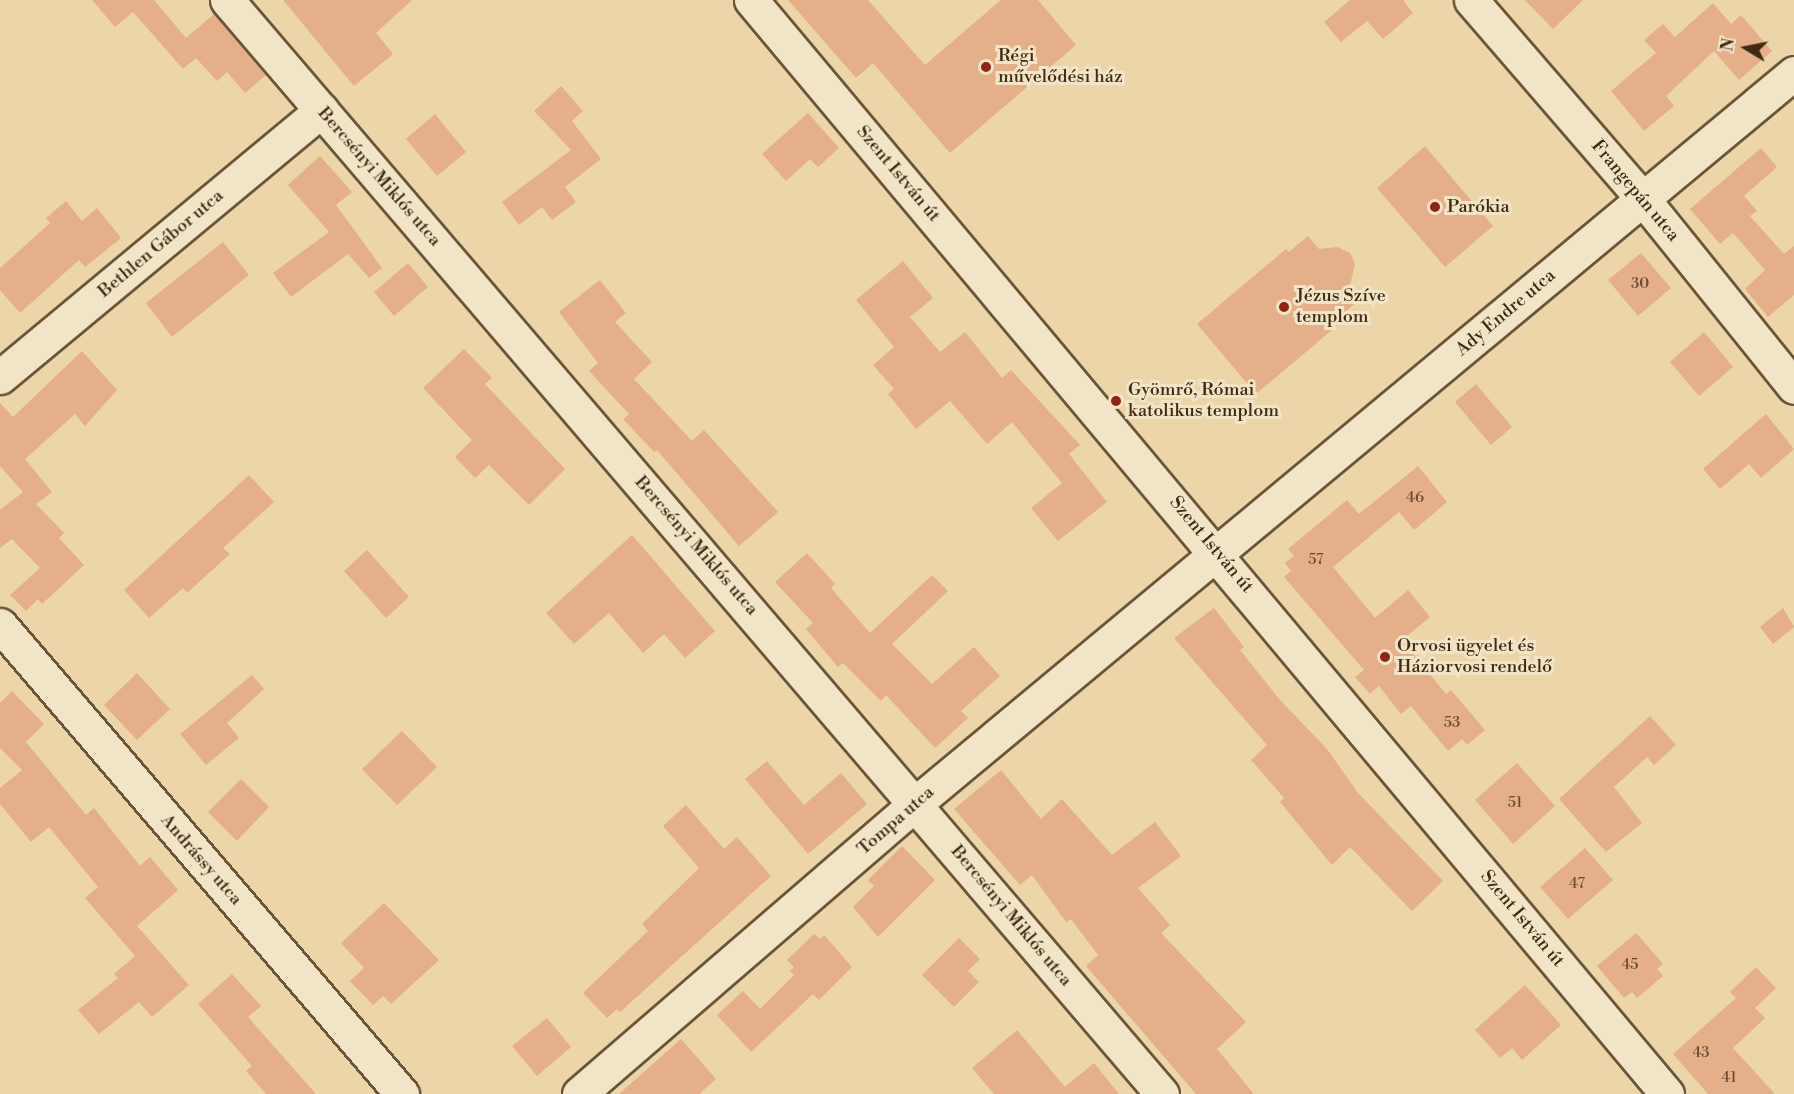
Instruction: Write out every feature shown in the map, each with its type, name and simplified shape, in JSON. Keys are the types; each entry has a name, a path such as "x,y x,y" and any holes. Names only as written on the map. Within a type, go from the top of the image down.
{"street":[{"name":"Bercsényi Miklós utca","path":"227,0 916,803 1162,1094"},
{"name":"Szent István út","path":"751,0 1217,552 1667,1094"},
{"name":"Frangepán utca","path":"1471,0 1643,200 1794,387"},
{"name":"Ady Endre utca","path":"1217,552 1794,73"},
{"name":"Bethlen Gábor utca","path":"0,377 322,110"},
{"name":"Tompa utca","path":"579,1094 916,803 1217,552"},
{"name":"Andrássy utca","path":"0,626 402,1094"}],"building":[{"path":"92,0 154,0 186,38 214,14 266,75 245,93 227,72 217,81 196,58 183,69 133,12 115,27"},
{"path":"283,0 412,0 376,33 393,54 354,86"},
{"name":"Régi művelődési ház","path":"788,0 868,0 925,65 1001,0 1038,0 1076,45 950,153 873,63 856,78"},
{"path":"1350,0 1403,0 1413,13 1383,39 1367,21 1341,42 1324,22"},
{"path":"1525,0 1583,0 1553,29"},
{"path":"1713,3 1731,24 1741,15 1772,51 1739,80 1714,51 1666,96 1674,106 1644,131 1611,91 1656,53 1644,40 1663,24 1675,37"},
{"path":"561,86 583,111 572,121 601,159 565,187 576,202 552,220 542,207 519,225 502,202 571,150 534,111"},
{"path":"808,113 839,148 818,167 810,159 786,181 762,154"},
{"path":"435,114 466,152 437,176 406,139"},
{"name":"Parókia","path":"1425,146 1493,226 1445,267 1377,188"},
{"path":"1761,148 1777,167 1744,196 1757,211 1750,216 1784,254 1794,246 1794,295 1768,317 1745,289 1765,270 1733,233 1720,244 1690,209"},
{"path":"320,156 352,192 336,205 382,268 369,278 348,254 291,297 273,273 329,232 288,185"},
{"path":"66,201 82,221 97,208 121,238 85,267 79,260 20,313 0,290 0,268 50,223 46,218"},
{"name":"Jézus Szíve templom","path":"1308,236 1319,249 1337,247 1350,253 1355,264 1350,285 1362,298 1341,315 1345,319 1256,394 1197,324 1286,249 1289,252"},
{"path":"223,242 249,275 172,337 146,303"},
{"path":"1641,253 1671,288 1638,316 1608,280"},
{"path":"903,261 933,298 910,317 940,352 965,332 1002,378 1011,370 1080,445 1069,454 1107,502 1058,541 1031,508 1062,483 1012,422 987,444 950,401 916,429 888,394 894,389 873,365 894,347 856,300"},
{"path":"408,263 428,287 394,316 374,292"},
{"path":"600,280 626,313 615,322 652,362 634,379 692,441 704,430 778,512 739,546 657,450 654,452 623,419 629,414 589,371 598,363 559,312"},
{"path":"1704,332 1733,367 1699,396 1670,362"},
{"path":"464,349 492,378 485,384 565,469 529,505 489,465 475,478 455,457 472,440 423,388"},
{"path":"82,351 117,390 85,426 75,414 25,459 52,492 36,504 64,533 59,538 84,565 42,604 38,599 26,611 10,595 40,568 12,539 0,548 0,510 23,492 0,466 0,403 13,417"},
{"path":"1476,384 1512,427 1491,445 1455,402"},
{"path":"1766,414 1794,449 1761,478 1749,464 1720,489 1703,469"},
{"path":"1418,466 1447,502 1414,530 1399,512 1333,567 1375,618 1408,590 1430,617 1402,640 1446,694 1451,690 1485,730 1467,745 1462,739 1448,751 1411,706 1401,714 1379,686 1370,694 1355,677 1364,670 1284,577 1291,571 1285,563 1294,556 1288,549 1347,500 1359,514"},
{"path":"249,475 274,502 223,548 230,554 187,593 183,588 149,618 124,590"},
{"path":"632,535 715,631 685,658 664,634 643,653 609,613 574,644 546,613"},
{"path":"367,550 409,597 386,618 344,571"},
{"path":"807,553 835,584 831,588 870,633 932,575 948,591 892,644 932,684 974,647 1000,676 961,711 968,718 935,748 886,695 881,701 843,663 838,667 806,629 813,623 775,582"},
{"path":"1214,608 1244,647 1240,650 1280,700 1327,749 1358,793 1443,881 1412,911 1350,847 1332,865 1280,802 1284,798 1251,760 1267,745 1174,638"},
{"path":"1783,608 1794,627 1773,644 1760,627"},
{"path":"137,673 170,709 137,740 104,705"},
{"path":"252,675 264,689 227,723 239,738 206,765 180,734"},
{"path":"12,691 44,724 26,742 86,815 94,808 140,866 150,857 178,890 137,926 189,985 152,1017 139,1002 99,1034 78,1010 118,978 114,974 135,956 85,898 98,887 49,827 31,842 0,804 0,788 22,770 0,748 0,703"},
{"path":"1650,716 1676,745 1654,765 1647,757 1614,787 1642,823 1606,852 1559,799"},
{"path":"402,731 437,767 397,805 362,769"},
{"path":"767,761 804,805 841,773 867,804 808,854 745,779"},
{"path":"1517,763 1555,806 1513,844 1475,800"},
{"path":"1001,770 1041,819 1062,799 1112,855 1155,822 1181,856 1138,888 1170,925 1161,933 1246,1022 1217,1049 1254,1094 1196,1094 1086,966 1098,955 1071,919 1066,922 1032,875 1020,885 954,809"},
{"path":"241,779 269,807 237,841 208,812"},
{"path":"686,805 724,849 737,837 771,876 620,1012 617,1009 607,1018 583,993 648,931 642,924 699,868 663,826"},
{"path":"902,846 935,880 878,937 853,907 874,886 868,880"},
{"path":"1585,848 1613,880 1568,919 1540,887"},
{"path":"384,903 439,960 391,1004 383,996 373,1005 350,981 364,968 341,943"},
{"path":"1636,933 1663,964 1657,969 1663,976 1637,998 1632,992 1624,998 1597,966"},
{"path":"814,934 820,939 824,935 852,967 819,1000 813,994 751,1052 717,1015 743,991 760,1009 794,975 790,971 794,967 787,960"},
{"path":"959,938 980,959 968,971 979,982 954,1007 922,975"},
{"path":"1756,967 1776,988 1755,1008 1765,1018 1733,1048 1775,1094 1708,1094 1673,1054 1736,998 1730,992"},
{"path":"232,974 261,1006 248,1017 316,1094 266,1094 246,1071 252,1066 198,1004"},
{"path":"1525,985 1561,1025 1522,1060 1512,1048 1500,1058 1475,1030"},
{"path":"547,1018 571,1047 537,1076 512,1046"},
{"path":"1017,1030 1065,1087 1094,1063 1119,1094 994,1094 972,1068"},
{"path":"681,1039 716,1079 699,1094 619,1094"}],"place":[{"name":"Régi művelődési ház","path":"986,67"},
{"name":"Parókia","path":"1435,207"},
{"name":"Jézus Szíve templom","path":"1284,307"},
{"name":"Gyömrő, Római katolikus templom","path":"1116,401"},
{"name":"Orvosi ügyelet és Háziorvosi rendelő","path":"1385,657"}]}
